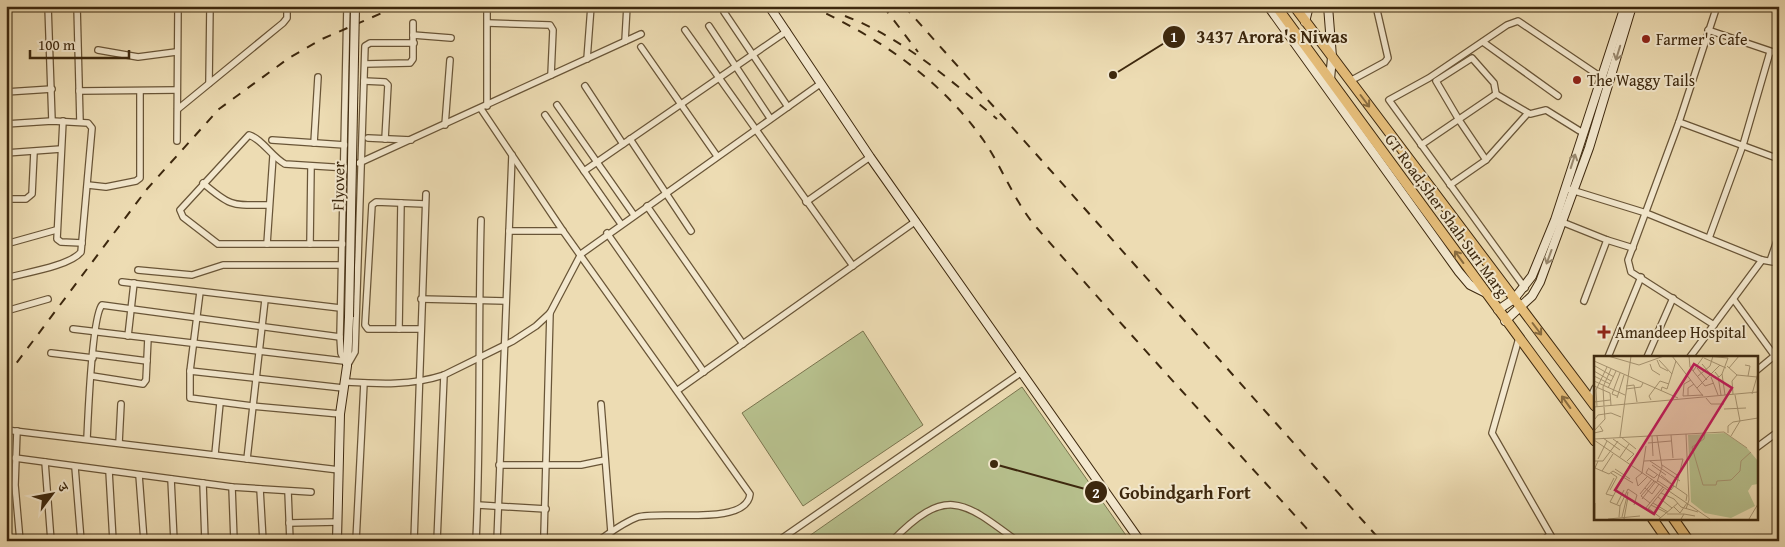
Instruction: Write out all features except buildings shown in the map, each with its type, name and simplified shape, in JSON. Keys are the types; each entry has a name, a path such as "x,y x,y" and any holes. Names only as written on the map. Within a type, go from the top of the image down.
{"main road":[{"name":"GT Road;Sher Shah Suri Marg","path":"1276,6 1505,321 1594,440"},
{"name":"GT Road;Sher Shah Suri Marg","path":"1294,6 1592,403"},
{"path":"1653,520 1668,541"},
{"path":"1674,520 1689,541"}],"street":[{"path":"6,7 12,6"},
{"path":"48,6 52,121"},
{"path":"77,6 80,122"},
{"path":"177,141 176,52 178,6"},
{"path":"209,83 210,6"},
{"path":"178,109 283,23 287,18 287,6"},
{"path":"346,363 340,337 340,308 345,169 347,6"},
{"name":"Flyover","path":"337,541 340,414 346,363 348,317 355,6"},
{"path":"487,6 487,106"},
{"path":"587,59 591,6"},
{"path":"625,41 627,6"},
{"path":"770,6 870,157 1140,541"},
{"path":"1268,6 1459,272 1470,285 1486,293"},
{"path":"1306,22 1309,6"},
{"path":"1328,6 1332,57 1330,80"},
{"path":"1350,81 1385,62 1388,58 1376,6"},
{"path":"1498,310 1514,299 1525,288 1532,276 1555,220 1626,6"},
{"path":"1505,321 1532,296 1540,282 1589,148 1632,6"},
{"path":"1714,324 1641,277 1629,268 1628,260 1679,122 1717,6"},
{"path":"724,12 788,107"},
{"path":"1525,288 1389,100 1429,78 1507,26 1520,22 1601,77"},
{"path":"365,64 408,64 413,59 413,23"},
{"path":"488,23 547,25 552,27 551,76"},
{"path":"709,26 770,118"},
{"path":"685,30 853,266"},
{"path":"1708,30 1779,54"},
{"path":"584,171 787,31"},
{"path":"343,244 218,244 183,217 180,210 248,135 254,137 284,164 345,169 481,109 641,34"},
{"path":"413,35 451,38"},
{"path":"1483,42 1558,96"},
{"path":"346,363 355,352 365,46 367,43 414,43"},
{"path":"641,47 717,156"},
{"path":"98,50 138,57 176,52"},
{"path":"1709,238 1743,145 1770,52"},
{"path":"1486,160 1436,84 1438,79 1470,58 1474,58 1494,83 1496,94 1532,115 1546,110 1583,133"},
{"path":"445,125 450,60"},
{"path":"314,143 318,76"},
{"path":"364,81 384,82 388,85 385,139"},
{"path":"190,371 255,380 344,385 419,382 444,375 525,334 550,313 581,254 754,129 820,84"},
{"path":"585,86 623,144"},
{"path":"6,92 52,89"},
{"path":"79,91 177,90"},
{"path":"88,186 110,187 136,181 140,178 140,91"},
{"path":"1421,145 1496,94"},
{"path":"558,105 634,215"},
{"path":"481,109 563,231 678,390 748,491 749,500 731,512 721,515 650,515 639,517 625,523 598,541"},
{"path":"1450,185 1486,160 1528,113"},
{"path":"545,115 621,224"},
{"path":"63,121 56,230 59,242 82,244"},
{"path":"6,124 63,121 88,123 92,128 81,252 78,256 50,266 6,278"},
{"path":"1679,122 1779,159"},
{"path":"368,138 413,140"},
{"path":"630,139 691,231"},
{"path":"272,140 345,145"},
{"path":"6,153 61,149"},
{"path":"6,199 30,197 34,152"},
{"path":"496,541 512,155"},
{"path":"267,244 273,156"},
{"path":"806,202 870,157"},
{"path":"310,244 311,167"},
{"path":"203,183 226,202 235,205 269,205"},
{"path":"1565,188 1646,213 1762,260 1779,263"},
{"path":"414,541 426,194"},
{"path":"420,329 368,329 365,326 372,205 376,202 425,204"},
{"path":"399,329 401,203"},
{"path":"647,206 743,344"},
{"path":"476,541 481,220"},
{"path":"678,390 916,221"},
{"path":"1562,222 1633,248"},
{"path":"6,244 56,230"},
{"path":"509,231 563,231"},
{"path":"607,234 704,372"},
{"path":"1770,261 1779,235"},
{"path":"1584,301 1607,240"},
{"path":"1691,356 1762,260"},
{"path":"138,270 192,275 223,265 341,265"},
{"path":"1608,356 1641,277"},
{"path":"122,282 340,308"},
{"path":"128,336 134,283"},
{"path":"200,292 190,371 190,398 220,403 340,414"},
{"path":"1647,356 1673,298"},
{"path":"6,310 48,299"},
{"path":"421,299 506,301"},
{"path":"247,459 265,300"},
{"path":"1734,300 1777,354 1758,369"},
{"path":"87,439 95,332 100,306 340,337"},
{"path":"544,535 550,313"},
{"path":"73,329 346,363"},
{"path":"92,376 143,384 146,380 148,338"},
{"path":"1519,338 1492,433 1554,541"},
{"path":"51,354 147,361"},
{"path":"778,541 1022,372"},
{"path":"437,541 444,375"},
{"path":"356,541 364,383"},
{"path":"215,454 220,403"},
{"path":"119,443 121,404"},
{"path":"601,404 611,532"},
{"path":"6,430 339,470"},
{"path":"17,431 15,485 20,541"},
{"path":"1758,447 1779,431"},
{"path":"15,458 232,487 311,492"},
{"path":"499,465 581,465 605,460"},
{"path":"45,462 51,541"},
{"path":"74,467 81,541"},
{"path":"109,471 113,541"},
{"path":"139,475 144,541"},
{"path":"171,479 174,541"},
{"path":"203,483 205,541"},
{"path":"6,486 15,485"},
{"path":"232,487 234,541"},
{"path":"260,489 263,541"},
{"path":"288,491 290,541"},
{"path":"478,505 546,509"},
{"path":"892,541 924,512 951,505 967,507 977,511 1017,541"},
{"path":"289,523 338,522"},
{"path":"1542,541 1550,535"}],"green space":[{"path":"863,331 923,425 803,506 742,413"},
{"path":"1022,387 1130,541 802,541"}],"railway":[{"path":"6,377 147,189 219,109 289,58 322,39 398,6"},
{"path":"810,6 860,31 884,46 928,79 948,98 984,141 1022,208 1037,228 1318,541"},
{"path":"883,6 918,52"},
{"path":"904,6 1381,541"},
{"path":"845,16 866,25 906,48 997,119"}],"place":[{"name":"Farmer's Cafe","path":"1646,39"},
{"name":"3437 Arora's Niwas","path":"1113,75"},
{"name":"The Waggy Tails","path":"1577,80"},
{"name":"Amandeep Hospital","path":"1604,332"},
{"name":"Gobindgarh Fort","path":"994,464"}]}
